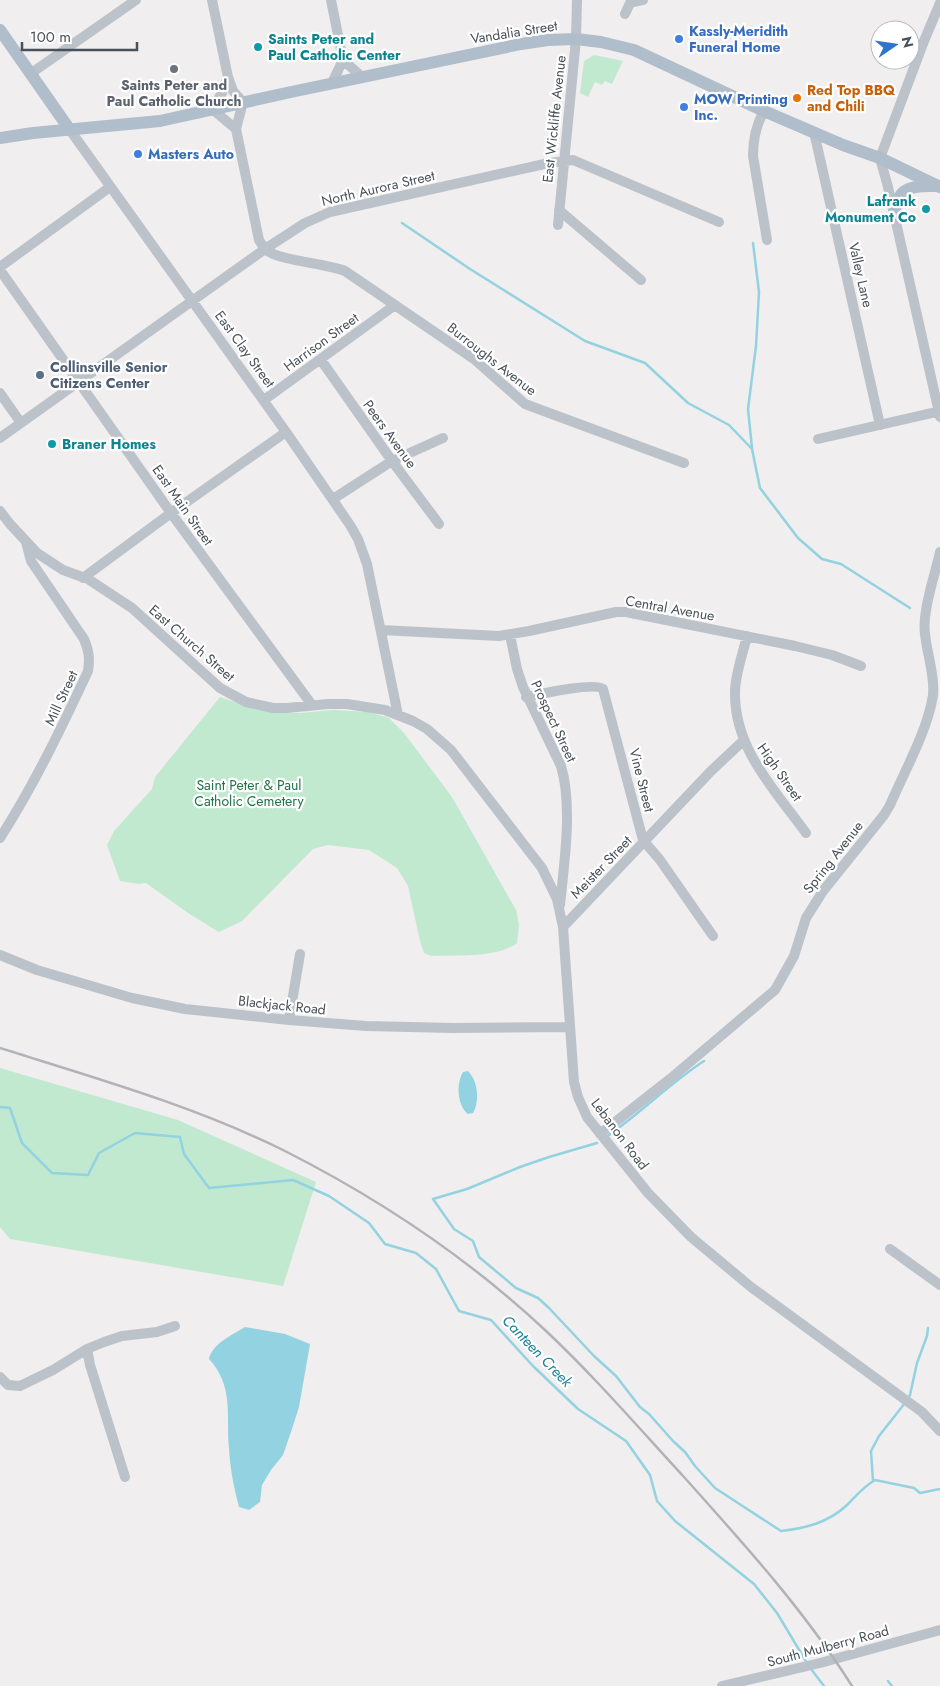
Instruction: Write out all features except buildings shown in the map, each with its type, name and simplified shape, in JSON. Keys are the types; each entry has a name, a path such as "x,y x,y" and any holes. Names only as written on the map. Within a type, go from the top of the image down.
{"main road":[{"name":"East Clay Street","path":"0,30 70,130"},
{"name":"Vandalia Street","path":"0,138 160,121 521,44 548,40 576,39 602,42 634,50 814,132 880,158 938,186"},
{"path":"894,218 895,204 901,194 910,189 923,186 938,186"}],"street":[{"path":"30,74 136,0"},
{"path":"212,0 228,78 233,91 243,102 236,129 259,240 265,249"},
{"path":"331,0 343,60 362,77"},
{"name":"East Wickliffe Avenue","path":"558,225 576,39 577,0"},
{"path":"625,14 630,3 643,0"},
{"path":"818,439 940,413 880,158 940,3"},
{"path":"332,83 343,60"},
{"path":"228,78 222,93 212,109 236,129"},
{"path":"764,110 753,142 753,156 767,240"},
{"name":"East Clay Street","path":"70,130 264,400 350,525 363,552 398,715"},
{"name":"Valley Lane","path":"814,132 880,425"},
{"name":"North Aurora Street","path":"0,438 265,249 305,223 330,212 564,160 573,160 719,222"},
{"path":"0,269 110,187"},
{"path":"559,210 641,280"},
{"name":"Burroughs Avenue","path":"265,249 284,257 346,271 474,359 529,406 684,463"},
{"name":"East Main Street","path":"0,269 171,513 312,705"},
{"name":"Harrison Street","path":"264,400 395,305"},
{"name":"Peers Avenue","path":"320,360 439,524"},
{"path":"0,393 22,423"},
{"path":"84,578 171,513 286,432"},
{"path":"333,499 392,460 443,438"},
{"name":"East Church Street","path":"0,510 26,541 50,562 63,570 84,578 132,608 220,688 233,696 253,704 273,708 353,704 385,710 398,715"},
{"name":"Mill Street","path":"0,838 41,770 58,737 88,671 90,661 89,650 84,639 31,561 26,541"},
{"name":"Spring Avenue","path":"600,1134 670,1079 775,990 794,956 806,918 814,904 890,805 925,726 936,695 924,634 925,617 940,552"},
{"name":"Central Avenue","path":"381,630 499,636 616,612 626,612 817,650 861,666"},
{"name":"Prospect Street","path":"510,635 517,669 526,697 561,766 564,778 566,820 560,909"},
{"name":"High Street","path":"747,636 735,691 743,741 756,765 806,833"},
{"name":"Vine Street","path":"526,697 588,686 599,686 604,689 641,834 713,936"},
{"name":"Lebanon Road","path":"398,715 427,729 440,739 456,756 542,868 550,883 560,909 563,927 574,1082 587,1117 648,1193 691,1237 752,1287 922,1412 940,1431"},
{"name":"Meister Street","path":"563,927 711,771 743,741"},
{"path":"289,1020 300,954"},
{"name":"Blackjack Road","path":"0,955 37,970 160,1005 289,1020 397,1027 570,1027"},
{"path":"890,1250 940,1285"},
{"path":"0,1377 8,1385 20,1386 53,1370 87,1349 122,1336 157,1332 175,1326"},
{"path":"87,1349 90,1365 124,1477"},
{"name":"South Mulberry Road","path":"722,1686 820,1663 940,1630"}],"green space":[{"path":"594,55 623,61 612,84 605,81 602,85 595,82 588,97 580,93 584,61"},
{"name":"Saint Peter & Paul Catholic Cemetery","path":"220,697 255,709 276,713 333,710 369,712 389,718 404,733 452,797 516,910 519,925 517,943 499,951 476,955 432,956 424,953 408,886 397,868 369,850 328,845 313,849 242,921 219,932 188,913 146,883 139,884 120,881 107,845 114,831 152,789 155,777"},
{"path":"0,1068 178,1120 316,1182 283,1286 10,1239 0,1227"}],"water":[{"path":"468,1071 476,1086 477,1103 473,1113 468,1114 460,1100 459,1082 463,1072"},
{"path":"245,1327 285,1334 310,1344 299,1407 283,1455 262,1485 260,1502 249,1510 239,1507 230,1463 226,1390 217,1369 209,1359 218,1344"}],"waterway":[{"path":"402,223 470,269 585,341 645,363 688,403 729,425 752,449 760,488 798,538 822,559 841,564 910,608"},
{"path":"752,448 748,409 756,346 759,292 753,243"},
{"path":"609,1135 704,1061"},
{"name":"Canteen Creek","path":"0,1107 10,1108 22,1143 52,1173 88,1175 99,1153 135,1133 180,1137 184,1154 209,1188 293,1180 329,1196 369,1223 385,1244 416,1253 436,1269 459,1311 491,1320 533,1366 578,1409 626,1441 650,1475 657,1501 675,1521 754,1584 777,1613 807,1663"},
{"path":"597,1143 549,1157 467,1189 433,1199 454,1229 473,1241 479,1257 516,1288 538,1298 549,1308 594,1356 616,1376 640,1407 685,1452 715,1488 781,1531 824,1521 839,1512 875,1480 914,1488 920,1493 940,1489"},
{"path":"908,1398 928,1328"},
{"path":"873,1481 871,1451 879,1436 905,1403"},
{"name":"Canteen Creek","path":"811,1669 824,1686"},
{"path":"888,1681 892,1686"}],"railway":[{"path":"0,1048 179,1106 249,1134 353,1188 453,1254 485,1278 545,1330 616,1402 773,1578 814,1631 852,1686"}],"place":[{"name":"Kassly-Meridith Funeral Home","path":"679,39"},
{"name":"Saints Peter and Paul Catholic Center","path":"258,47"},
{"name":"Saints Peter and Paul Catholic Church","path":"174,69"},
{"name":"Red Top BBQ and Chili","path":"797,98"},
{"name":"MOW Printing Inc.","path":"684,107"},
{"name":"Masters Auto","path":"138,154"},
{"name":"Lafrank Monument Co","path":"926,209"},
{"name":"Collinsville Senior Citizens Center","path":"40,375"},
{"name":"Braner Homes","path":"52,444"}]}
